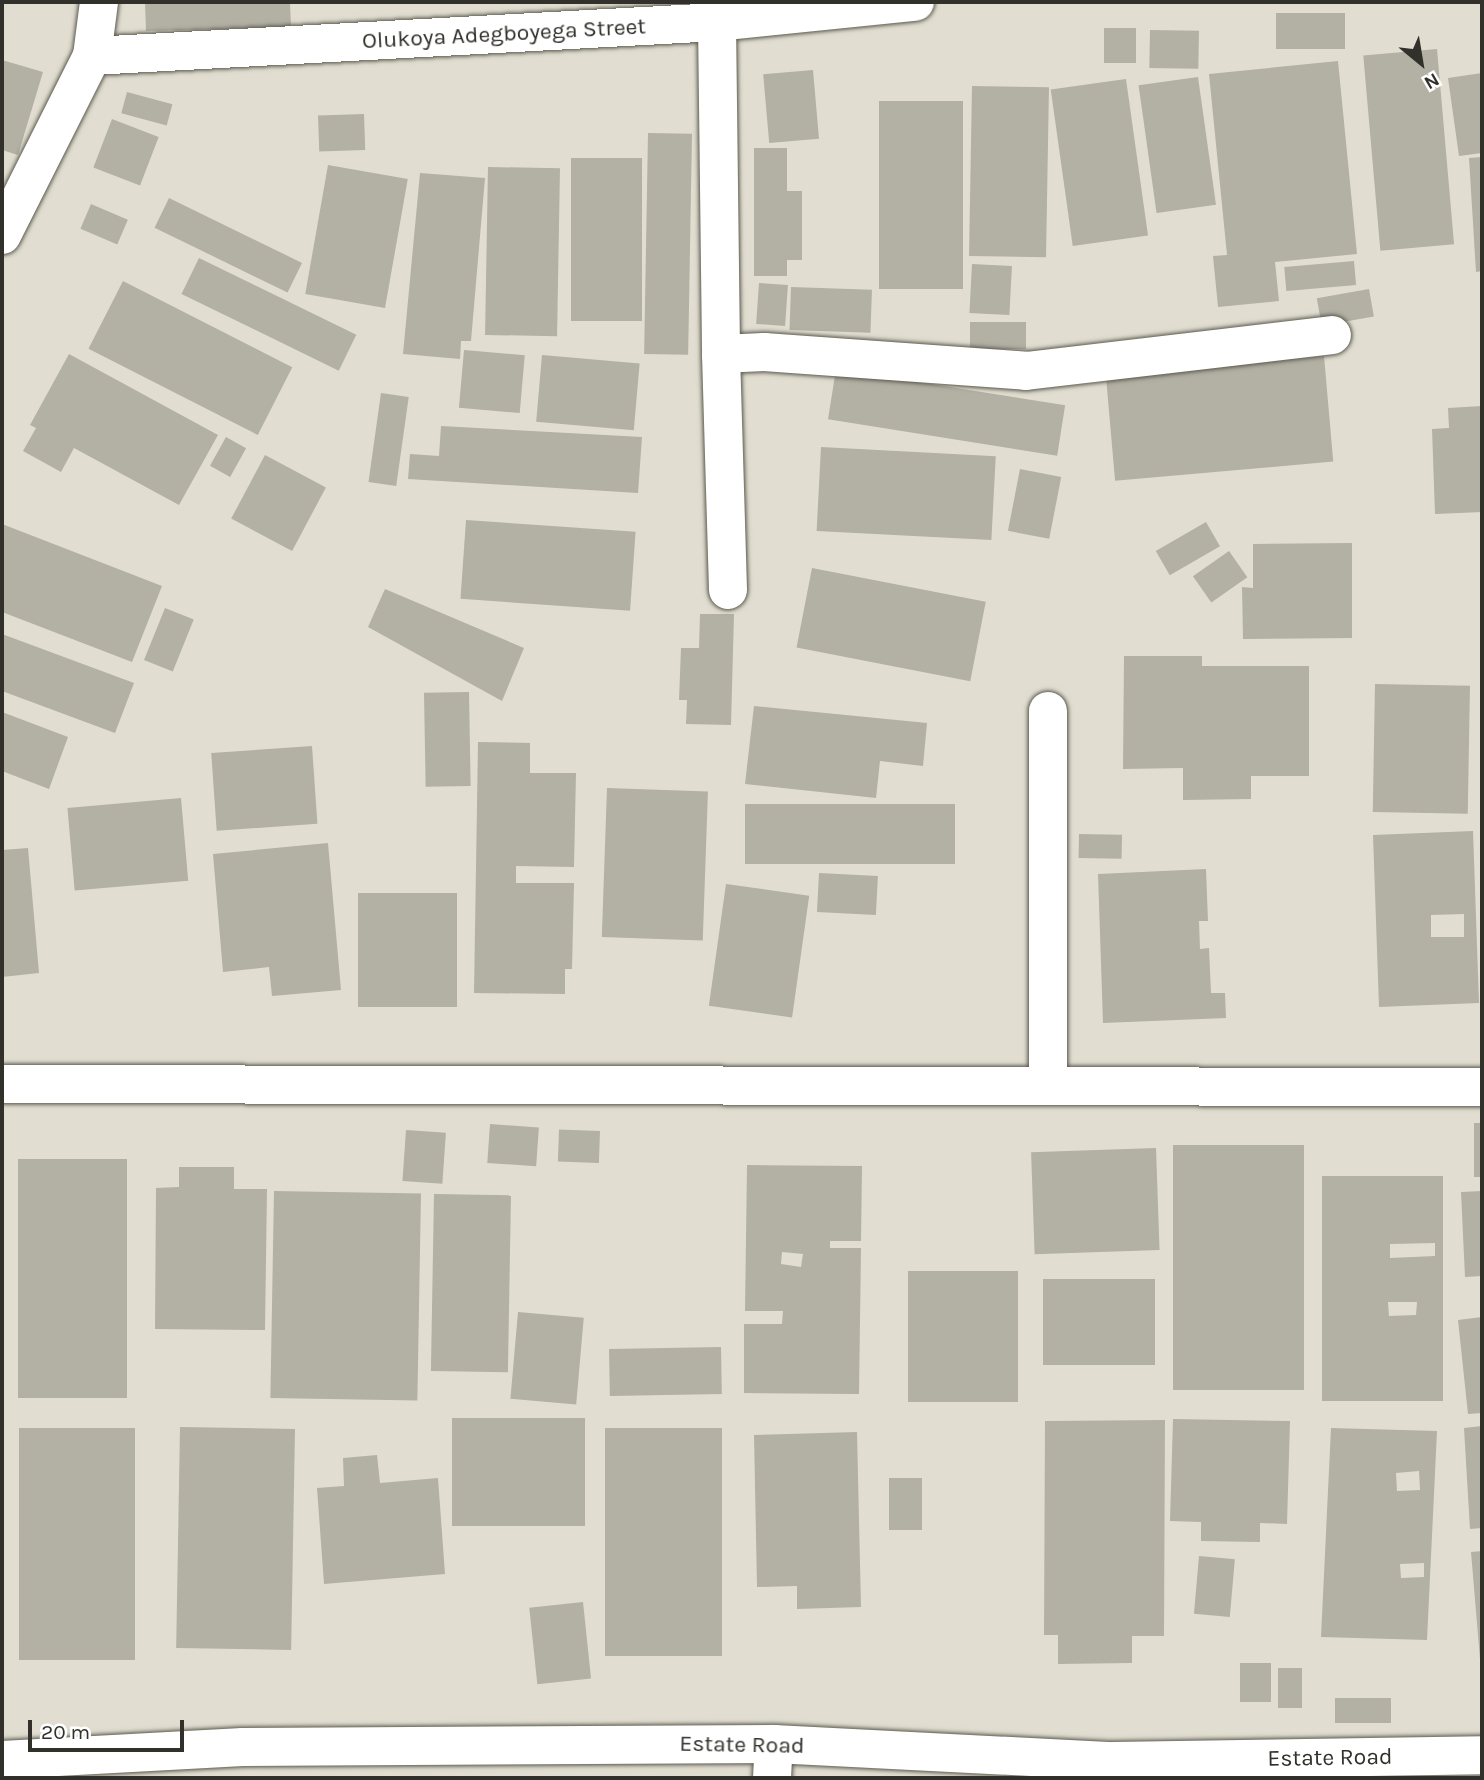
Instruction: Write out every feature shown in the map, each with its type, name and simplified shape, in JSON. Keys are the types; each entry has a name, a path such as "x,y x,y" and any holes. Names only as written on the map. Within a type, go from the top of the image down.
{"street":[{"path":"2,235 92,56 100,2"},
{"name":"Olukoya Adegboyega Street","path":"92,56 717,22 915,2"},
{"path":"717,22 721,354 728,590"},
{"path":"721,354 764,352 1026,371 1332,335"},
{"path":"1048,711 1048,1084"},
{"path":"2,1084 1048,1084 1482,1087"},
{"name":"Estate Road","path":"2,1760 773,1761 1114,1770 1482,1755"}],"building":[{"path":"145,2 290,2 291,27 146,31"},
{"path":"1276,13 1345,13 1345,49 1276,49"},
{"path":"1104,28 1136,28 1136,63 1104,63"},
{"path":"1150,30 1199,31 1198,69 1149,68"},
{"path":"1437,49 1454,244 1380,251 1363,55"},
{"path":"2,60 43,72 18,155 2,150"},
{"path":"1338,61 1357,254 1275,262 1279,301 1218,307 1213,256 1227,255 1209,74"},
{"path":"813,70 819,139 769,143 763,74"},
{"path":"1482,73 1482,153 1459,156 1448,78"},
{"path":"1198,77 1216,205 1157,213 1139,85"},
{"path":"1126,79 1148,235 1073,246 1051,90"},
{"path":"972,86 1049,87 1046,257 969,256"},
{"path":"127,92 172,104 167,125 121,113"},
{"path":"879,101 963,101 963,289 879,289"},
{"path":"364,114 365,150 319,152 318,116"},
{"path":"112,119 159,137 140,185 93,168"},
{"path":"648,133 692,134 688,355 644,354"},
{"path":"754,148 787,148 787,191 802,191 802,260 787,260 787,276 754,276"},
{"path":"1482,157 1482,271 1476,272 1469,158"},
{"path":"571,158 642,158 642,321 571,321"},
{"path":"328,165 408,179 385,308 305,294"},
{"path":"488,167 560,168 557,336 485,335"},
{"path":"420,173 485,178 471,341 461,341 460,359 403,354"},
{"path":"169,198 302,263 288,293 155,228"},
{"path":"91,204 128,220 117,244 80,229"},
{"path":"199,258 356,335 339,371 181,294"},
{"path":"1354,261 1356,285 1286,291 1284,267"},
{"path":"972,264 1012,266 1009,315 969,313"},
{"path":"123,281 292,367 258,435 88,349"},
{"path":"759,283 788,285 785,326 756,324"},
{"path":"791,287 872,290 870,333 789,330"},
{"path":"1369,289 1374,317 1322,326 1317,298"},
{"path":"970,322 1026,322 1026,349 970,349"},
{"path":"464,350 525,355 520,413 459,408"},
{"path":"69,354 218,435 179,505 74,448 61,472 23,451 36,428 30,425"},
{"path":"542,355 640,364 634,430 536,422"},
{"path":"1324,356 1333,462 1115,481 1106,375"},
{"path":"836,369 1065,405 1057,456 828,419"},
{"path":"381,393 409,397 396,486 368,482"},
{"path":"1482,406 1482,512 1435,514 1432,429 1449,428 1448,408"},
{"path":"441,426 642,437 638,493 408,479 410,454 439,456"},
{"path":"226,437 246,448 230,477 210,466"},
{"path":"821,447 996,456 991,540 817,531"},
{"path":"265,455 326,487 292,551 231,519"},
{"path":"1020,469 1061,477 1049,539 1008,531"},
{"path":"466,520 636,532 630,611 460,599"},
{"path":"1206,522 1220,546 1170,575 1156,551"},
{"path":"2,524 162,586 132,662 2,612"},
{"path":"1352,543 1352,638 1243,639 1242,587 1253,588 1253,544"},
{"path":"1229,551 1247,577 1211,602 1193,576"},
{"path":"812,568 986,602 970,681 797,648"},
{"path":"385,589 524,648 502,701 368,627"},
{"path":"165,608 194,620 173,672 144,660"},
{"path":"700,614 734,614 731,725 686,724 687,700 679,700 681,648 699,648"},
{"path":"2,634 134,683 115,733 2,691"},
{"path":"1124,656 1202,656 1202,666 1309,666 1309,776 1251,776 1251,799 1183,800 1183,768 1123,769"},
{"path":"1375,684 1470,686 1468,814 1373,812"},
{"path":"469,692 471,786 426,787 424,693"},
{"path":"754,706 927,723 923,766 880,761 876,798 745,784"},
{"path":"2,712 68,737 49,789 2,771"},
{"path":"478,742 530,743 530,773 576,773 574,867 516,866 516,883 574,883 572,969 565,969 565,994 474,993"},
{"path":"312,746 317,824 217,831 211,753"},
{"path":"607,788 708,792 703,940 602,937"},
{"path":"181,798 188,881 75,891 67,808"},
{"path":"745,804 955,804 955,864 745,864"},
{"path":"1473,831 1479,1003 1379,1007 1373,835","holes":["1464,914 1464,937 1431,937 1431,915"]},
{"path":"1079,834 1122,835 1122,859 1079,858"},
{"path":"328,843 341,990 272,996 269,967 223,972 213,854"},
{"path":"28,848 39,973 2,977 2,850"},
{"path":"1206,869 1208,921 1199,921 1200,949 1209,948 1211,993 1225,993 1226,1018 1103,1023 1098,874"},
{"path":"819,873 878,876 876,915 817,912"},
{"path":"726,884 809,896 792,1017 709,1006"},
{"path":"358,893 457,893 457,1007 358,1007"},
{"path":"1474,1123 1482,1123 1482,1177 1474,1177"},
{"path":"490,1124 539,1127 536,1166 487,1163"},
{"path":"406,1130 446,1133 442,1184 402,1181"},
{"path":"559,1130 600,1131 599,1163 558,1162"},
{"path":"1173,1145 1304,1145 1304,1390 1173,1390"},
{"path":"1156,1148 1160,1250 1035,1254 1031,1152"},
{"path":"18,1159 127,1159 127,1398 18,1398"},
{"path":"747,1165 862,1166 861,1241 830,1241 830,1248 861,1248 859,1394 744,1393 744,1324 782,1324 783,1311 745,1311","holes":["782,1252 803,1254 801,1267 781,1264"]},
{"path":"179,1167 234,1167 234,1189 267,1189 265,1330 155,1329 156,1188 179,1187"},
{"path":"1322,1176 1443,1176 1443,1401 1322,1401","holes":["1435,1243 1435,1256 1390,1258 1390,1244","1388,1302 1417,1302 1416,1315 1389,1316"]},
{"path":"274,1191 421,1194 417,1401 270,1398"},
{"path":"1482,1191 1482,1276 1465,1277 1461,1192"},
{"path":"434,1194 511,1195 508,1372 431,1371"},
{"path":"908,1271 1018,1271 1018,1402 908,1402"},
{"path":"1043,1279 1155,1279 1155,1365 1043,1365"},
{"path":"518,1312 584,1318 576,1404 510,1399"},
{"path":"1482,1317 1482,1413 1468,1414 1458,1320"},
{"path":"721,1347 722,1394 610,1396 609,1349"},
{"path":"452,1418 585,1418 585,1526 452,1526"},
{"path":"1173,1419 1290,1421 1287,1524 1260,1523 1260,1542 1201,1541 1201,1522 1170,1521"},
{"path":"1165,1420 1164,1636 1132,1636 1132,1663 1058,1664 1058,1635 1044,1635 1045,1421"},
{"path":"1482,1426 1482,1528 1470,1529 1464,1428"},
{"path":"180,1427 295,1429 291,1650 176,1648"},
{"path":"19,1428 135,1428 135,1660 19,1660"},
{"path":"605,1428 722,1428 722,1656 605,1656"},
{"path":"1331,1428 1437,1431 1427,1640 1321,1637","holes":["1419,1471 1420,1490 1397,1491 1396,1473","1424,1563 1424,1577 1401,1578 1400,1564"]},
{"path":"857,1432 861,1607 797,1609 797,1586 757,1587 754,1435"},
{"path":"377,1455 380,1483 438,1478 445,1574 324,1584 317,1488 344,1486 343,1458"},
{"path":"889,1478 922,1478 922,1530 889,1530"},
{"path":"1482,1551 1482,1659 1480,1659 1471,1552"},
{"path":"1199,1556 1235,1559 1230,1617 1194,1614"},
{"path":"583,1602 591,1679 537,1684 529,1608"},
{"path":"1240,1663 1271,1663 1271,1702 1240,1702"},
{"path":"1278,1668 1302,1668 1302,1708 1278,1708"},
{"path":"1335,1698 1391,1698 1391,1723 1335,1723"}]}
